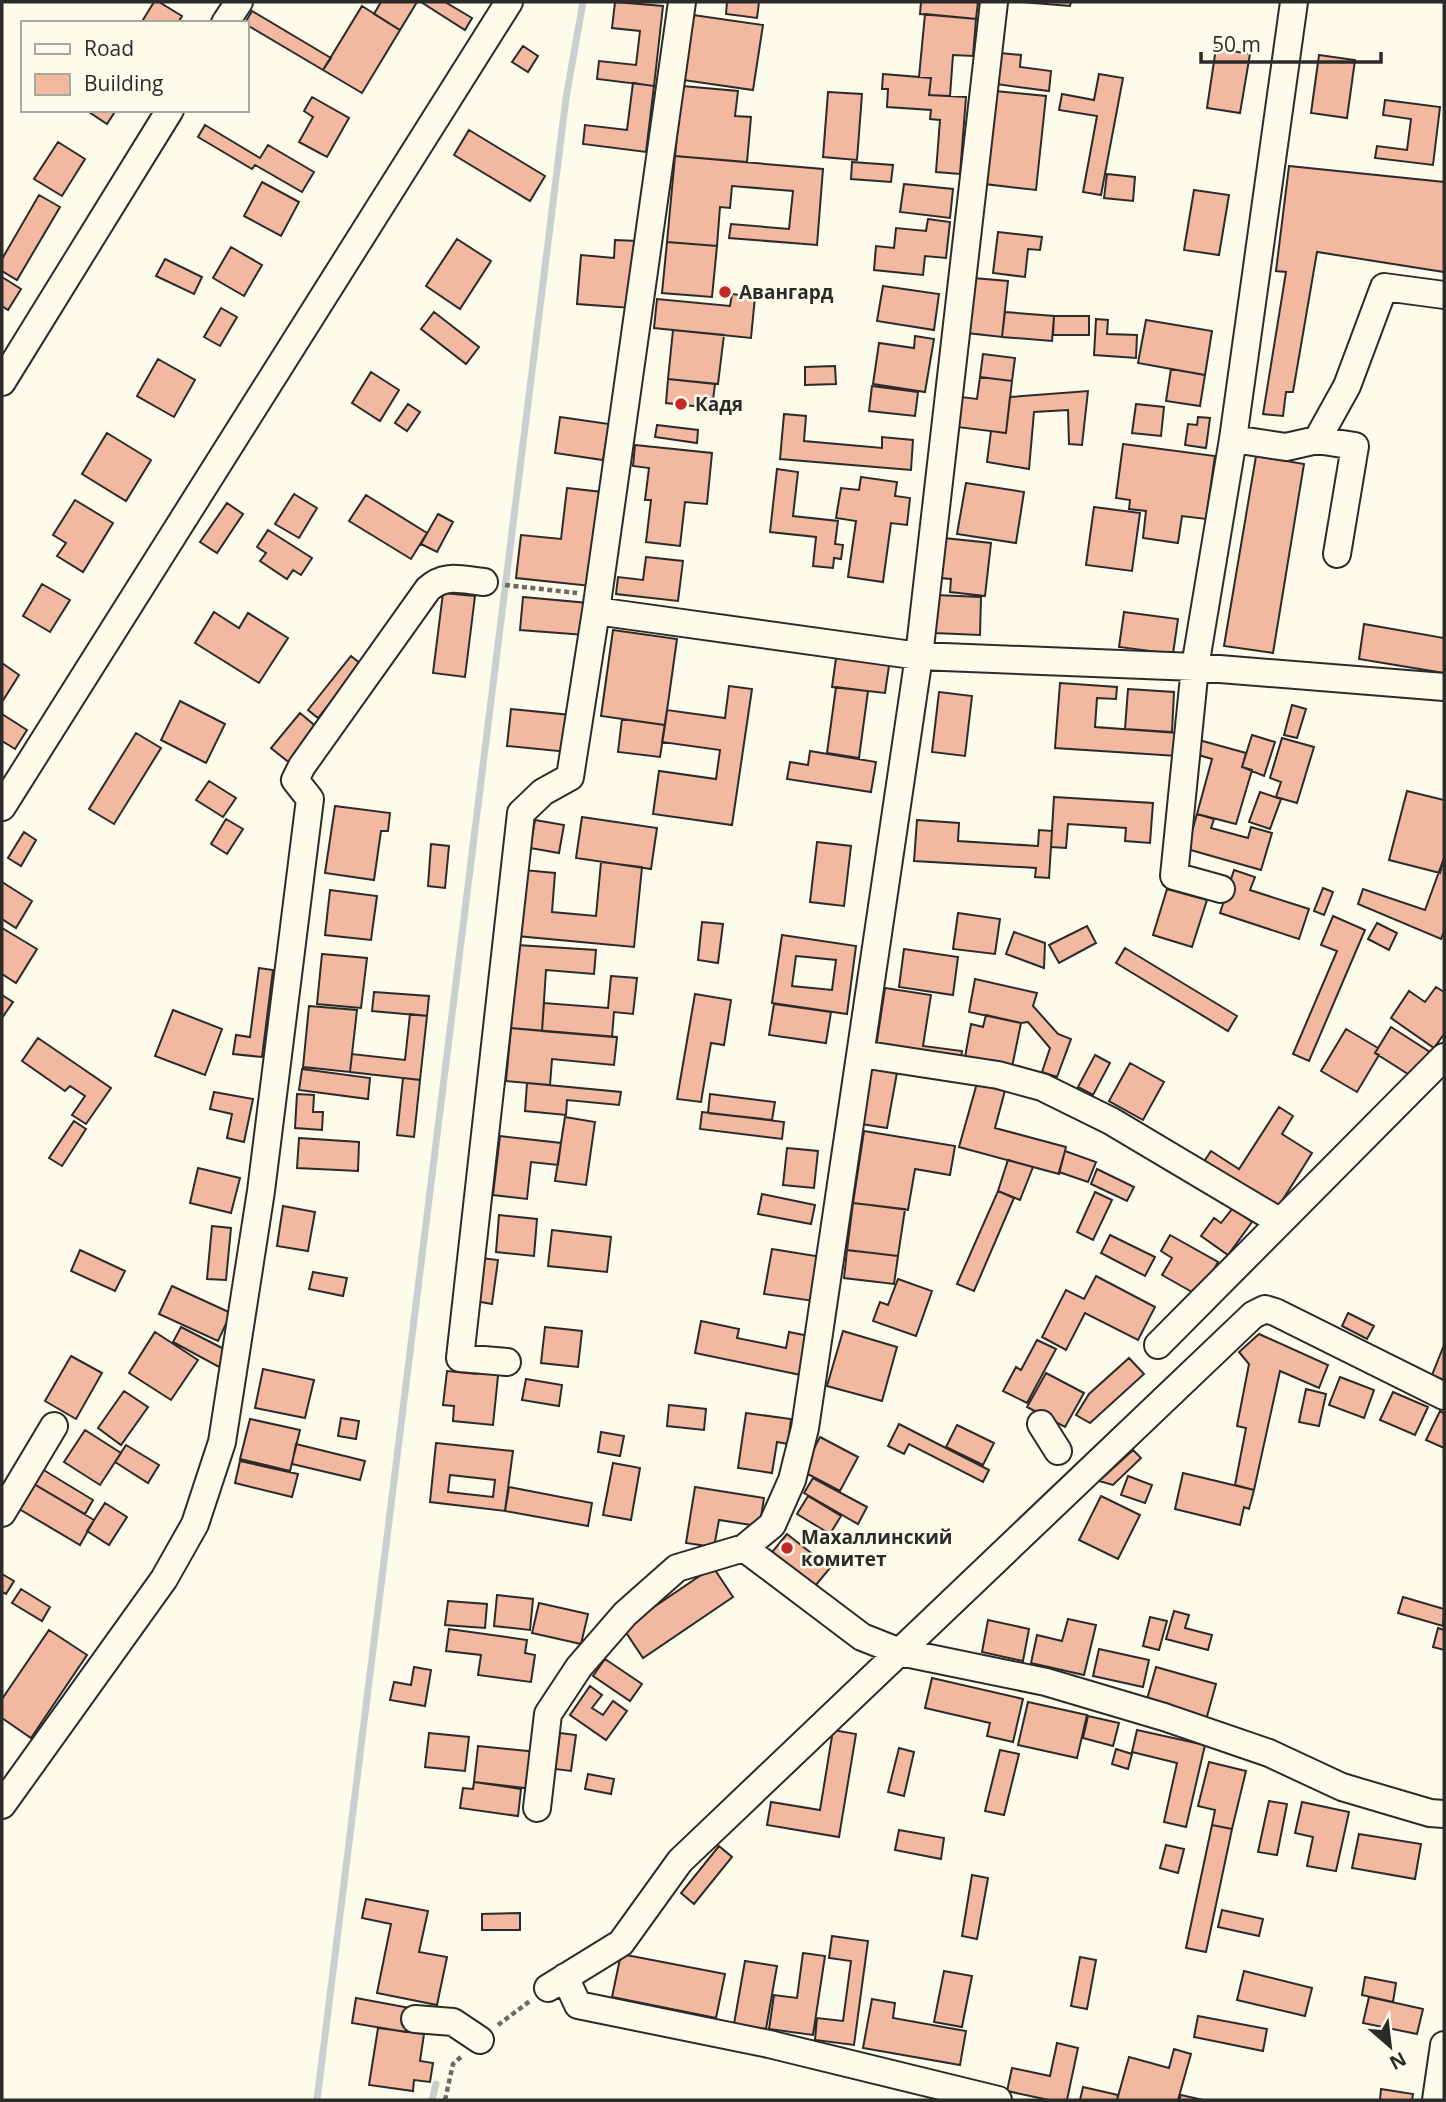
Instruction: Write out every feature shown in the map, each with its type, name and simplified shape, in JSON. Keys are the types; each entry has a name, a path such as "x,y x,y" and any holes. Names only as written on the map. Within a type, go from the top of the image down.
{"street":[{"path":"226,21 239,2"},
{"path":"2,807 509,2"},
{"path":"507,1362 460,1358 521,813 543,792 570,777 682,2"},
{"path":"537,1808 548,1714 579,1667 625,1614 677,1568 744,1548 772,1525 792,1480 805,1428 919,656 993,2"},
{"path":"1221,889 1174,876 1195,667 1233,439 1294,2"},
{"path":"2,382 169,112"},
{"path":"1317,440 1346,386 1384,287 1444,295"},
{"path":"1233,439 1286,447 1317,440 1355,446 1338,554"},
{"path":"2,1805 164,1579 195,1524 222,1442 261,1191 310,799 295,780 428,589 437,581 447,578 484,582"},
{"path":"596,611 919,656 1195,667 1444,688"},
{"path":"861,1054 999,1076 1042,1087 1111,1121 1279,1221"},
{"path":"1157,1345 1444,1057"},
{"path":"998,2100 769,2044 578,2005 556,1983 621,1943 680,1861 900,1652 1082,1473 1253,1315 1265,1309 1275,1312 1444,1396"},
{"path":"1041,1424 1058,1451"},
{"path":"2,1513 54,1426"},
{"path":"744,1548 862,1637 900,1652 1046,1682 1164,1717 1269,1753 1342,1787 1430,1813 1444,1814"},
{"path":"415,2019 453,2022 480,2040"},
{"path":"1436,2100 1444,2045"}],"path":[{"path":"514,586 586,594 596,611"}],"building":[{"path":"154,2 159,2 182,16 179,21 142,21"},
{"path":"381,2 417,2 400,30 374,14"},
{"path":"421,2 445,2 472,18 465,30"},
{"path":"615,2 663,6 654,86 597,79 599,61 636,65 640,31 612,28"},
{"path":"727,2 759,2 757,18 726,14"},
{"path":"921,2 978,2 976,19 920,14"},
{"path":"1021,2 1071,2 1070,6"},
{"path":"362,6 400,30 362,93 323,70"},
{"path":"252,11 331,58 323,70 248,26 246,21"},
{"path":"925,14 976,19 973,56 953,55 950,96 929,95 931,78 919,77"},
{"path":"693,15 763,25 753,90 683,80"},
{"path":"523,46 538,56 528,72 512,62"},
{"path":"1216,48 1250,54 1240,113 1207,108"},
{"path":"1000,53 1021,55 1020,67 1051,71 1049,91 996,84"},
{"path":"1319,55 1355,60 1347,118 1311,113"},
{"path":"883,74 931,78 929,95 966,97 960,174 936,172 940,120 930,119 931,110 887,107 888,89 882,89"},
{"path":"1099,74 1123,78 1101,195 1083,192 1097,116 1059,110 1062,94 1094,100"},
{"path":"633,83 654,86 646,152 583,144 585,125 627,130"},
{"path":"682,86 738,91 735,116 751,117 747,162 675,156"},
{"path":"995,91 1046,96 1036,190 985,184"},
{"path":"828,92 862,94 857,160 823,157"},
{"path":"312,97 349,118 327,157 299,142 313,117 304,111"},
{"path":"1385,100 1440,107 1433,165 1375,158 1377,146 1407,150 1411,119 1383,115"},
{"path":"89,112 115,112 107,124"},
{"path":"205,125 260,158 268,145 314,172 302,192 255,165 252,169 198,137"},
{"path":"469,130 545,176 530,201 454,155"},
{"path":"58,142 85,159 62,196 34,179"},
{"path":"675,156 823,169 817,245 729,238 731,224 789,229 793,191 732,186 730,208 720,207 717,246 667,242"},
{"path":"852,162 893,165 891,182 851,179"},
{"path":"1289,166 1444,182 1444,272 1317,252 1293,392 1286,392 1283,416 1263,414 1286,272 1276,271"},
{"path":"1107,174 1135,177 1133,201 1104,198"},
{"path":"262,182 299,202 281,236 244,216"},
{"path":"904,184 953,189 950,218 900,212"},
{"path":"1194,190 1229,195 1219,255 1184,250"},
{"path":"39,195 60,207 17,280 2,271 2,259"},
{"path":"928,219 950,222 946,258 925,256 923,275 874,270 876,246 894,248 896,228 926,231"},
{"path":"998,232 1042,237 1040,250 1028,249 1025,277 993,273"},
{"path":"457,239 491,261 460,309 426,286"},
{"path":"615,240 637,241 632,308 577,304 581,255 614,258"},
{"path":"667,242 717,246 712,297 662,293"},
{"path":"231,247 262,265 244,296 213,278"},
{"path":"165,259 202,277 194,294 156,276"},
{"path":"2,277 21,289 8,310 2,306"},
{"path":"973,278 1008,281 1002,337 967,333"},
{"path":"883,286 939,294 934,330 877,321"},
{"path":"732,294 755,297 751,338 654,328 657,299 730,306"},
{"path":"221,308 237,317 220,346 204,337"},
{"path":"434,312 479,347 466,364 421,329"},
{"path":"1005,312 1054,316 1052,341 1002,337"},
{"path":"1054,316 1089,316 1089,335 1053,335"},
{"path":"1096,319 1108,320 1107,334 1137,335 1136,358 1094,355"},
{"path":"1146,320 1212,331 1205,375 1138,363"},
{"path":"673,330 724,335 718,384 668,379"},
{"path":"915,336 934,339 925,392 873,384 879,343 914,348"},
{"path":"983,354 1015,358 1012,381 980,377"},
{"path":"158,359 195,380 174,417 137,396"},
{"path":"835,366 836,384 805,385 805,367"},
{"path":"1171,369 1205,375 1200,406 1166,401"},
{"path":"371,372 399,390 380,421 352,403"},
{"path":"980,377 1012,381 1006,433 957,427 961,397 977,399"},
{"path":"668,379 715,384 712,408 666,403"},
{"path":"872,386 918,392 915,416 869,411"},
{"path":"1088,391 1082,445 1069,444 1068,410 1034,412 1029,469 987,462 991,431 1006,433 1010,397"},
{"path":"408,404 420,412 407,431 395,423"},
{"path":"1136,404 1164,407 1161,436 1132,433"},
{"path":"784,414 806,416 804,441 882,448 882,437 913,440 911,470 780,459"},
{"path":"560,417 609,424 603,460 555,453"},
{"path":"1198,417 1210,418 1206,448 1185,445 1188,424 1197,425"},
{"path":"657,425 698,430 697,443 655,437"},
{"path":"107,433 151,460 126,501 82,474"},
{"path":"1123,444 1215,456 1206,519 1182,516 1178,543 1143,538 1146,511 1129,509 1130,500 1116,498"},
{"path":"635,445 712,453 707,504 685,502 680,546 646,542 651,500 645,500 649,468 633,466"},
{"path":"1256,456 1304,464 1273,653 1224,646"},
{"path":"777,469 798,472 793,516 838,521 835,544 843,545 841,559 834,558 833,568 813,566 816,537 770,532"},
{"path":"861,477 897,482 895,496 910,498 907,525 891,523 883,582 848,577 856,521 836,518 841,488 859,490"},
{"path":"966,483 1024,492 1016,543 957,534"},
{"path":"567,488 602,492 591,586 516,578 521,535 561,539"},
{"path":"294,494 317,508 299,538 275,524"},
{"path":"366,495 427,533 411,559 349,521"},
{"path":"75,500 113,523 83,572 57,556 66,543 53,535"},
{"path":"227,503 243,514 217,553 200,542"},
{"path":"1094,507 1140,513 1132,571 1086,565"},
{"path":"438,514 453,522 437,552 421,544"},
{"path":"268,530 312,558 301,575 293,570 287,579 260,561 266,553 257,547"},
{"path":"944,538 991,543 985,596 950,592 951,579 940,578"},
{"path":"646,557 683,561 678,601 616,594 618,577 643,580"},
{"path":"42,584 70,600 50,632 23,616"},
{"path":"443,593 475,596 465,677 433,673"},
{"path":"935,595 981,597 980,635 934,633"},
{"path":"523,597 588,603 585,635 520,630"},
{"path":"214,612 239,628 248,613 288,638 259,683 195,643"},
{"path":"1124,612 1178,619 1173,654 1119,647"},
{"path":"1364,624 1444,638 1444,673 1359,659"},
{"path":"613,630 677,639 665,725 601,716"},
{"path":"837,651 890,659 885,693 832,687"},
{"path":"351,656 361,664 318,718 308,710"},
{"path":"2,663 19,675 2,702"},
{"path":"1060,683 1117,687 1116,699 1097,698 1095,727 1178,733 1177,756 1055,748"},
{"path":"729,686 752,689 732,825 653,814 659,771 716,779 720,750 662,742 667,710 725,718"},
{"path":"836,687 868,691 859,758 827,753"},
{"path":"1128,689 1174,692 1172,732 1125,729"},
{"path":"939,692 972,696 965,756 932,752"},
{"path":"180,701 225,724 206,763 161,740"},
{"path":"1292,705 1306,709 1297,738 1284,735"},
{"path":"511,709 571,715 568,752 507,746"},
{"path":"300,713 319,729 291,764 271,748"},
{"path":"2,714 27,730 15,749 2,741"},
{"path":"622,719 665,725 660,757 618,752"},
{"path":"136,733 161,748 114,824 89,809"},
{"path":"1252,735 1275,742 1264,776 1242,767"},
{"path":"1282,738 1314,747 1297,803 1276,797 1281,782 1270,778"},
{"path":"1199,740 1246,753 1242,767 1252,770 1236,824 1197,814 1212,759 1195,754"},
{"path":"810,751 876,762 871,792 787,779 790,762 808,765"},
{"path":"209,781 236,798 223,817 196,800"},
{"path":"1407,791 1444,800 1444,858 1440,873 1389,860"},
{"path":"1260,792 1281,799 1270,829 1249,822"},
{"path":"1054,797 1153,803 1150,843 1125,841 1126,828 1068,824 1066,848 1051,847"},
{"path":"335,806 390,813 388,831 381,831 374,880 325,873"},
{"path":"1197,814 1214,819 1211,828 1248,838 1251,827 1272,833 1261,870 1187,849"},
{"path":"582,817 657,828 651,869 576,858"},
{"path":"226,819 243,829 227,854 211,844"},
{"path":"535,820 564,825 559,853 530,848"},
{"path":"917,820 959,823 958,841 1038,846 1039,830 1052,831 1049,878 1035,877 1036,868 914,861"},
{"path":"24,832 36,840 21,866 8,858"},
{"path":"817,842 851,846 844,906 810,902"},
{"path":"431,844 449,846 445,888 428,886"},
{"path":"1444,858 1444,931 1441,939 1358,904 1363,889 1425,910"},
{"path":"601,862 642,867 634,947 517,936 524,870 555,873 552,912 596,916"},
{"path":"1234,870 1255,877 1250,890 1309,909 1299,939 1220,913"},
{"path":"2,882 32,901 16,928 2,919"},
{"path":"1323,888 1333,892 1324,915 1314,911"},
{"path":"1167,889 1207,900 1192,947 1153,935"},
{"path":"330,890 377,896 371,940 325,935"},
{"path":"958,913 1000,919 995,954 953,949"},
{"path":"1333,916 1365,930 1309,1061 1293,1054 1337,951 1321,945"},
{"path":"702,922 723,924 718,963 698,960"},
{"path":"1377,923 1397,933 1389,950 1368,939"},
{"path":"1087,926 1096,943 1059,963 1049,945"},
{"path":"2,928 37,949 16,983 2,974"},
{"path":"1014,932 1045,943 1044,968 1006,954"},
{"path":"782,935 856,946 847,1014 772,1003","holes":["796,956 836,960 832,990 792,986"]},
{"path":"517,945 596,950 594,974 546,970 542,1031 511,1028"},
{"path":"1125,948 1237,1016 1228,1031 1116,963"},
{"path":"904,949 958,957 953,995 899,987"},
{"path":"322,954 367,958 361,1008 317,1004"},
{"path":"259,968 273,970 262,1057 233,1054 236,1035 250,1037"},
{"path":"611,976 637,978 633,1014 614,1012 612,1037 542,1031 544,1003 608,1008"},
{"path":"975,979 1037,993 1033,1006 1058,1034 1071,1039 1057,1077 1042,1072 1050,1048 1028,1022 1021,1023 969,1012"},
{"path":"1436,987 1444,992 1444,1034 1434,1048 1391,1018 1409,991 1425,1002"},
{"path":"885,988 931,995 923,1046 962,1051 960,1067 875,1054"},
{"path":"374,992 429,996 427,1016 372,1011"},
{"path":"695,994 731,1000 724,1045 711,1043 701,1102 677,1099"},
{"path":"2,995 13,1002 2,1018"},
{"path":"774,1004 831,1012 826,1043 769,1035"},
{"path":"309,1006 357,1010 350,1072 303,1067"},
{"path":"173,1010 222,1029 205,1075 155,1056"},
{"path":"410,1014 427,1016 420,1080 350,1072 352,1054 405,1060"},
{"path":"986,1015 1021,1023 1012,1067 965,1057 971,1024 983,1027"},
{"path":"1391,1027 1433,1054 1411,1076 1375,1053"},
{"path":"511,1028 617,1037 614,1065 552,1059 550,1085 506,1081"},
{"path":"1346,1029 1378,1048 1375,1053 1379,1055 1357,1092 1321,1071"},
{"path":"38,1038 111,1088 86,1124 72,1115 85,1096 70,1086 65,1091 22,1061"},
{"path":"1095,1055 1110,1063 1093,1095 1078,1087"},
{"path":"871,1063 898,1067 887,1128 861,1124"},
{"path":"1130,1063 1164,1082 1143,1120 1109,1101"},
{"path":"302,1069 370,1078 368,1099 299,1090"},
{"path":"979,1076 1007,1083 995,1128 1066,1147 1059,1174 959,1147"},
{"path":"403,1078 420,1080 414,1137 397,1135"},
{"path":"527,1083 621,1092 619,1105 567,1100 566,1115 525,1111"},
{"path":"214,1092 253,1099 244,1142 227,1138 232,1114 210,1109"},
{"path":"297,1094 314,1095 313,1112 323,1112 322,1130 295,1128"},
{"path":"710,1094 775,1102 772,1120 708,1113"},
{"path":"1279,1107 1293,1116 1282,1134 1312,1153 1275,1212 1201,1166 1211,1151 1239,1169"},
{"path":"702,1112 784,1122 782,1139 700,1129"},
{"path":"565,1117 595,1122 586,1185 555,1181"},
{"path":"74,1121 86,1129 62,1166 49,1158"},
{"path":"864,1131 955,1146 950,1175 915,1169 908,1210 853,1203"},
{"path":"500,1136 561,1143 558,1165 531,1162 527,1199 493,1195"},
{"path":"299,1138 359,1142 358,1171 297,1168"},
{"path":"787,1148 818,1151 814,1188 783,1185"},
{"path":"1065,1151 1096,1162 1088,1182 1059,1172"},
{"path":"1008,1160 1033,1167 1020,1200 998,1191"},
{"path":"198,1168 240,1178 231,1213 190,1203"},
{"path":"1097,1169 1134,1187 1127,1201 1091,1184"},
{"path":"998,1191 1014,1198 974,1291 957,1284"},
{"path":"1095,1192 1112,1200 1093,1240 1077,1232"},
{"path":"762,1194 815,1205 811,1224 758,1214"},
{"path":"853,1203 905,1209 898,1256 847,1250"},
{"path":"283,1206 315,1212 308,1251 277,1246"},
{"path":"1233,1208 1252,1222 1228,1255 1201,1236 1214,1218 1221,1223"},
{"path":"499,1215 537,1219 534,1256 496,1252"},
{"path":"212,1226 231,1228 226,1280 207,1279"},
{"path":"552,1230 611,1237 607,1272 548,1266"},
{"path":"1110,1235 1155,1257 1145,1276 1101,1253"},
{"path":"1170,1235 1218,1262 1199,1296 1162,1275 1172,1258 1161,1251"},
{"path":"772,1249 822,1257 814,1301 764,1294"},
{"path":"80,1250 125,1271 115,1291 71,1271"},
{"path":"847,1250 898,1256 894,1284 844,1278"},
{"path":"481,1258 498,1260 492,1304 475,1301"},
{"path":"313,1272 347,1278 343,1296 309,1289"},
{"path":"1096,1276 1155,1307 1138,1340 1085,1313 1066,1350 1042,1337 1066,1290 1084,1299"},
{"path":"898,1279 932,1291 916,1336 873,1321 880,1302 888,1305"},
{"path":"172,1286 231,1313 218,1341 159,1314"},
{"path":"1348,1313 1374,1326 1367,1339 1342,1326"},
{"path":"701,1321 739,1329 737,1338 786,1348 789,1332 809,1336 801,1375 695,1353"},
{"path":"181,1327 228,1351 219,1367 173,1342"},
{"path":"545,1327 582,1331 578,1367 541,1363"},
{"path":"843,1331 897,1347 882,1401 827,1386"},
{"path":"155,1332 198,1360 171,1400 129,1373"},
{"path":"1259,1334 1328,1365 1319,1388 1280,1371 1254,1490 1235,1485 1246,1428 1237,1426 1249,1364 1239,1352"},
{"path":"1037,1340 1056,1349 1027,1403 1003,1391 1016,1367 1021,1370"},
{"path":"1444,1345 1444,1380 1432,1375"},
{"path":"71,1356 102,1373 76,1419 45,1401"},
{"path":"1129,1358 1144,1374 1090,1423 1076,1415 1089,1394"},
{"path":"478,1364 499,1366 493,1425 453,1421 454,1406 443,1405 447,1371 477,1374"},
{"path":"263,1369 314,1380 305,1418 255,1408"},
{"path":"1046,1373 1084,1393 1065,1427 1027,1407"},
{"path":"1340,1377 1374,1390 1364,1418 1329,1405"},
{"path":"526,1379 562,1385 559,1406 522,1400"},
{"path":"1306,1389 1326,1394 1319,1426 1299,1422"},
{"path":"124,1391 148,1407 121,1445 98,1428"},
{"path":"1393,1392 1428,1407 1415,1435 1380,1420"},
{"path":"669,1405 706,1409 704,1430 667,1426"},
{"path":"1440,1411 1444,1414 1444,1448 1426,1440"},
{"path":"746,1413 791,1419 788,1444 777,1442 772,1473 738,1468"},
{"path":"341,1418 359,1421 356,1439 338,1436"},
{"path":"250,1419 300,1430 290,1471 240,1459"},
{"path":"899,1424 989,1470 983,1482 909,1444 904,1454 888,1446"},
{"path":"957,1425 994,1443 983,1465 946,1447"},
{"path":"85,1430 121,1453 100,1485 64,1462"},
{"path":"601,1432 624,1436 620,1456 598,1452"},
{"path":"820,1437 858,1457 840,1491 802,1471"},
{"path":"436,1443 513,1451 505,1511 430,1502","holes":["450,1475 495,1480 493,1497 448,1492"]},
{"path":"296,1444 365,1461 360,1480 292,1464"},
{"path":"126,1445 159,1465 148,1483 115,1462"},
{"path":"1133,1450 1141,1458 1113,1485 1099,1481"},
{"path":"240,1461 298,1474 292,1497 235,1483"},
{"path":"613,1463 640,1468 631,1520 603,1515"},
{"path":"37,1466 93,1500 85,1514 29,1481"},
{"path":"1183,1473 1254,1490 1249,1509 1244,1507 1240,1525 1175,1509"},
{"path":"1128,1476 1152,1485 1145,1503 1121,1495"},
{"path":"813,1478 867,1507 858,1524 804,1493"},
{"path":"29,1481 94,1520 80,1545 14,1506"},
{"path":"509,1487 592,1503 588,1526 505,1511"},
{"path":"695,1487 764,1498 761,1517 751,1525 719,1520 714,1547 686,1543"},
{"path":"808,1496 841,1516 830,1534 797,1514"},
{"path":"1101,1496 1140,1515 1118,1559 1079,1540"},
{"path":"105,1503 127,1517 109,1545 87,1531"},
{"path":"787,1534 830,1568 811,1591 768,1557"},
{"path":"713,1567 733,1597 643,1658 623,1628"},
{"path":"2,1574 14,1581 6,1594 2,1592"},
{"path":"21,1589 50,1607 42,1621 12,1603"},
{"path":"497,1595 533,1599 530,1630 494,1626"},
{"path":"1403,1597 1444,1609 1443,1626 1398,1613"},
{"path":"448,1601 487,1604 485,1628 445,1625"},
{"path":"539,1603 588,1614 581,1644 532,1633"},
{"path":"1174,1611 1189,1615 1185,1628 1212,1635 1208,1650 1166,1639"},
{"path":"1150,1617 1167,1621 1159,1650 1143,1646"},
{"path":"1068,1619 1096,1625 1084,1675 1031,1663 1037,1635 1062,1641"},
{"path":"988,1620 1029,1629 1023,1661 982,1652"},
{"path":"1438,1628 1444,1630 1444,1650 1433,1647"},
{"path":"449,1629 527,1640 525,1653 535,1655 531,1682 478,1675 481,1655 446,1651"},
{"path":"49,1630 87,1655 31,1738 2,1718 2,1699"},
{"path":"1099,1649 1149,1660 1143,1687 1093,1676"},
{"path":"605,1659 642,1684 630,1701 593,1676"},
{"path":"414,1667 431,1670 425,1706 390,1700 394,1682 411,1685"},
{"path":"1156,1667 1216,1684 1206,1720 1146,1703"},
{"path":"932,1678 1023,1699 1013,1742 987,1736 990,1723 925,1708"},
{"path":"590,1686 602,1695 592,1708 603,1715 613,1701 627,1711 606,1740 570,1715"},
{"path":"1028,1702 1087,1715 1077,1758 1018,1745"},
{"path":"1088,1716 1119,1723 1113,1746 1083,1738"},
{"path":"833,1730 856,1734 839,1837 767,1825 771,1802 820,1810"},
{"path":"1137,1730 1205,1745 1186,1827 1164,1822 1177,1763 1132,1752"},
{"path":"429,1733 469,1737 465,1771 425,1767"},
{"path":"560,1733 576,1735 571,1771 555,1769"},
{"path":"478,1746 537,1752 533,1789 474,1782"},
{"path":"899,1748 914,1752 904,1796 888,1792"},
{"path":"1116,1749 1132,1754 1128,1769 1112,1764"},
{"path":"1000,1750 1019,1754 1004,1815 985,1811"},
{"path":"1209,1762 1246,1771 1232,1829 1212,1825 1215,1810 1198,1806"},
{"path":"588,1774 614,1779 611,1794 585,1789"},
{"path":"474,1782 521,1789 518,1816 460,1808 463,1788 473,1789"},
{"path":"1269,1801 1287,1804 1277,1855 1258,1852"},
{"path":"1302,1802 1349,1812 1336,1871 1307,1866 1313,1837 1295,1833"},
{"path":"1212,1825 1232,1829 1206,1952 1186,1948"},
{"path":"899,1830 944,1838 941,1859 895,1850"},
{"path":"1359,1834 1421,1844 1415,1879 1352,1868"},
{"path":"1166,1845 1184,1849 1178,1873 1160,1868"},
{"path":"719,1846 732,1857 694,1904 681,1893"},
{"path":"972,1875 988,1878 977,1939 962,1936"},
{"path":"366,1899 428,1911 419,1952 447,1957 437,2005 377,1993 391,1924 362,1918"},
{"path":"1222,1910 1263,1919 1259,1936 1218,1927"},
{"path":"520,1913 520,1930 482,1930 482,1914"},
{"path":"832,1936 868,1941 854,2045 815,2040 817,2018 843,2021 851,1961 829,1958"},
{"path":"803,1953 825,1956 813,2035 769,2029 774,1995 797,1998"},
{"path":"621,1954 725,1974 716,2018 612,1997"},
{"path":"1080,1957 1096,1960 1087,2009 1071,2006"},
{"path":"745,1961 777,1966 766,2029 734,2024"},
{"path":"944,1971 972,1976 962,2027 934,2022"},
{"path":"1244,1971 1312,1988 1305,2016 1237,2000"},
{"path":"1365,1977 1396,1983 1393,2002 1362,1995"},
{"path":"1369,1997 1423,2009 1417,2034 1363,2023"},
{"path":"356,1998 410,2008 406,2032 352,2023"},
{"path":"872,1999 895,2003 893,2018 966,2031 960,2065 863,2048"},
{"path":"1198,2016 1267,2029 1263,2051 1194,2037"},
{"path":"378,2028 424,2034 420,2061 433,2063 430,2082 414,2080 413,2091 369,2085"},
{"path":"1057,2043 1078,2048 1067,2100 1049,2100 1007,2091 1012,2068 1050,2076"},
{"path":"1174,2049 1191,2054 1178,2100 1117,2100 1129,2057 1169,2068"},
{"path":"1083,2087 1118,2095 1117,2100 1080,2100"},
{"path":"1381,2089 1413,2094 1412,2100 1380,2100"},
{"path":"1181,2095 1203,2100 1179,2100"}],"waterway":[{"path":"317,2100 566,98 583,2"},
{"path":"432,2100 436,2084"}],"place":[{"name":"Авангард","path":"725,292"},
{"name":"Кадя","path":"681,404"},
{"name":"Махаллинский комитет","path":"787,1548"}]}
